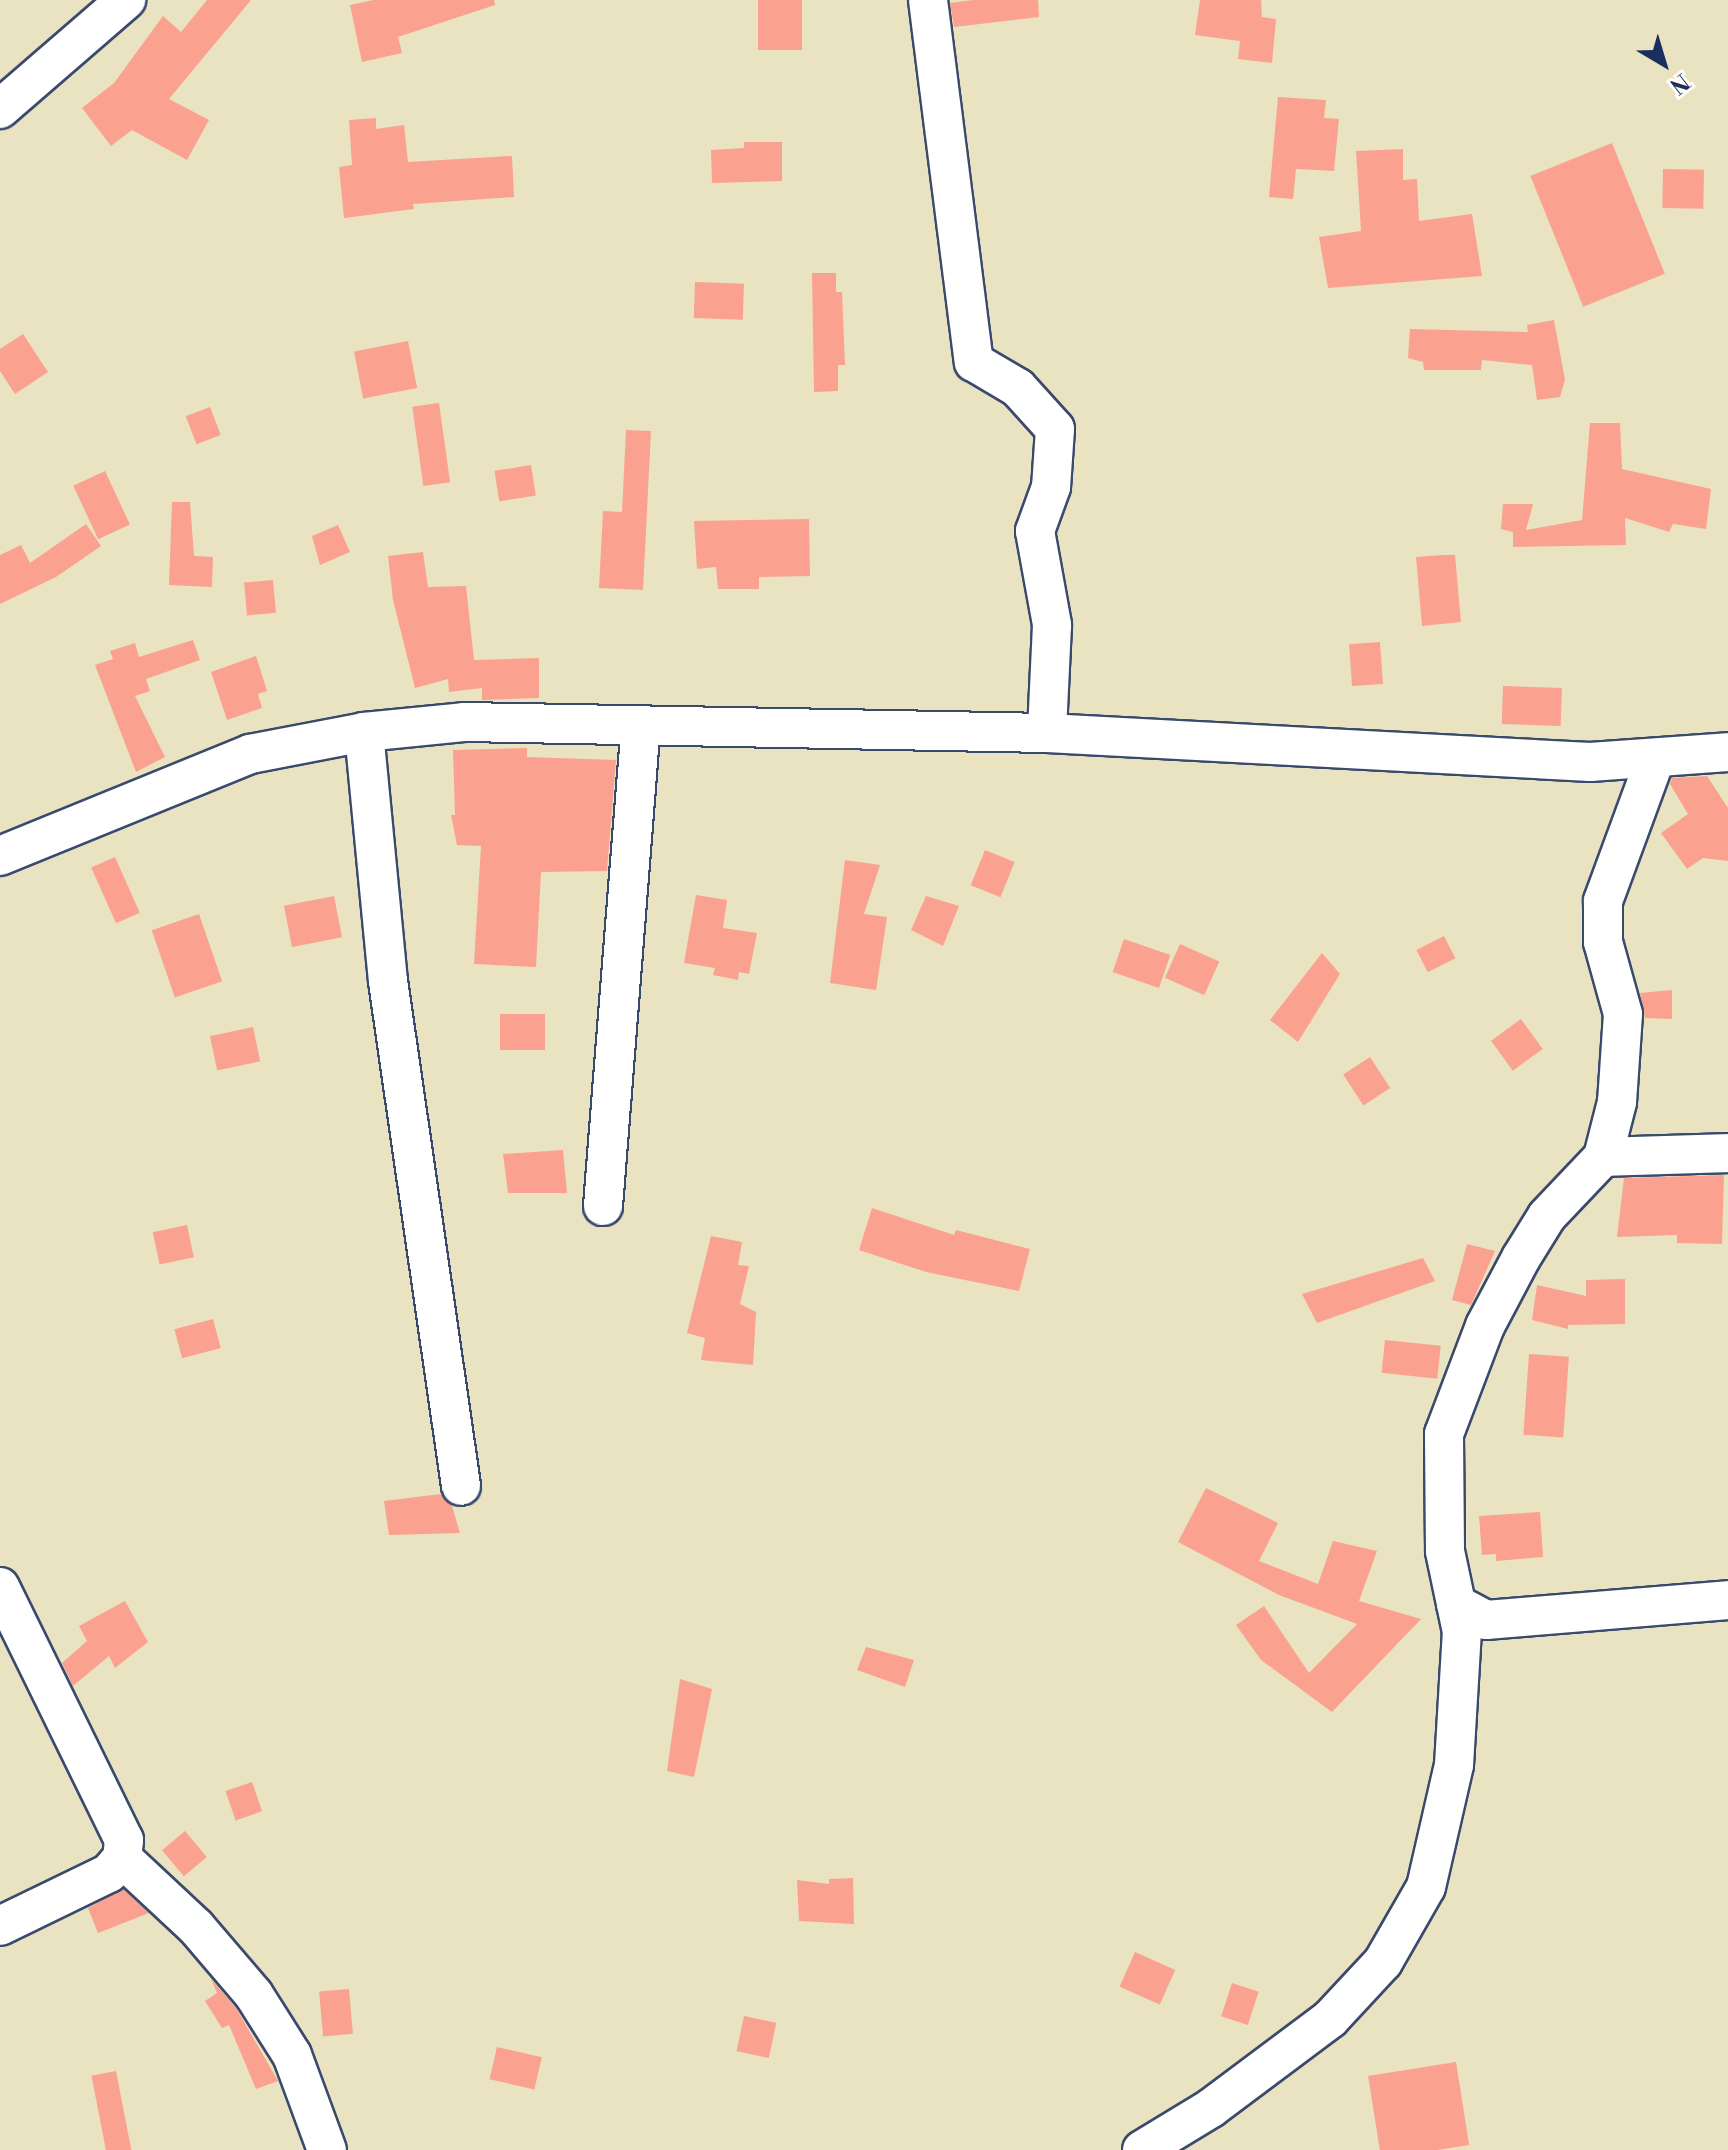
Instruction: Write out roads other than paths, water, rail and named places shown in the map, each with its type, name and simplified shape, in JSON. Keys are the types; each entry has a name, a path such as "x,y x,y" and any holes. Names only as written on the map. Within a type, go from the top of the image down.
{"street":[{"path":"0,109 126,0"},
{"path":"928,0 974,362 1018,388 1055,429 1051,487 1035,531 1052,625 1047,733"},
{"path":"0,856 250,754 364,732 507,721 1047,733 1511,759 1655,760 1728,752"},
{"path":"603,1206 641,725"},
{"path":"364,732 388,981 461,1486"},
{"path":"1142,2150 1211,2108 1330,2019 1405,1929 1426,1887 1454,1765 1462,1632 1443,1521 1444,1434 1485,1326 1521,1258 1547,1216 1603,1157 1617,1102 1623,1014 1603,942 1603,901 1655,760"},
{"path":"1603,1157 1728,1153"},
{"path":"0,1587 118,1821 122,1858 196,1927 254,1995 292,2055 327,2150"},
{"path":"1456,1604 1486,1620 1728,1600"},
{"path":"0,1926 77,1892 109,1873 122,1858"}]}
